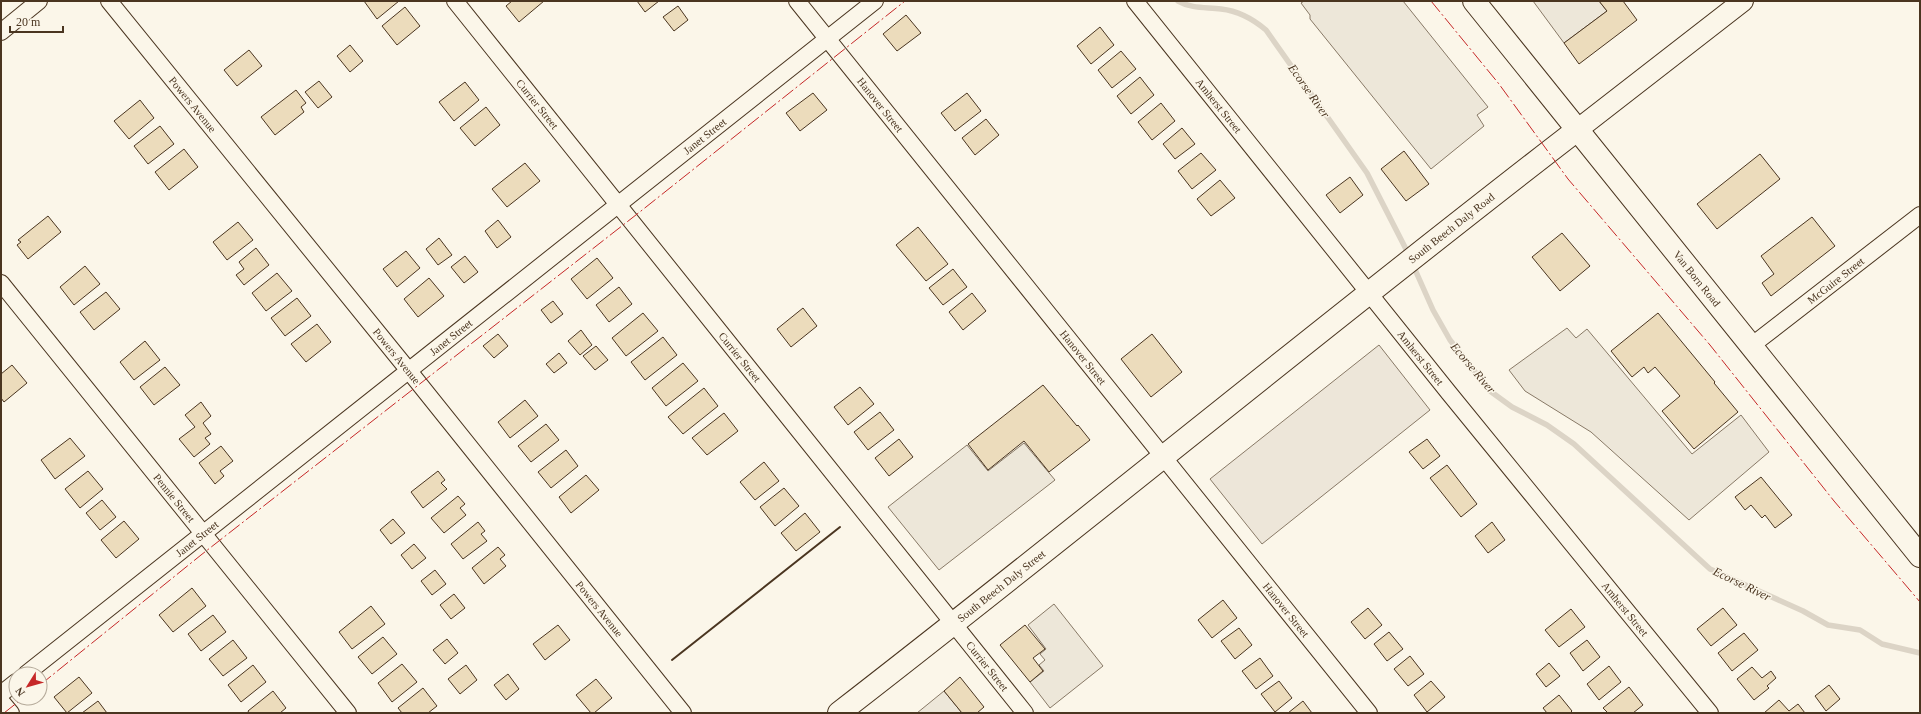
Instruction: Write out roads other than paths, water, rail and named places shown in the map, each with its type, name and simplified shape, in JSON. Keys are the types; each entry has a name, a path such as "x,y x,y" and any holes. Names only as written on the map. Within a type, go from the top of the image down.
{"main road":[{"name":"Van Born Road","path":"1474,1 1751,346 1919,552"},
{"name":"South Beech Daly Road","path":"1163,458 1396,271 1577,130"},
{"name":"South Beech Daly Street","path":"839,713 953,625 1163,458"}],"street":[{"path":"1,32 40,1"},
{"name":"Powers Avenue","path":"109,1 409,371 682,713"},
{"name":"Currier Street","path":"455,1 953,625 1025,713"},
{"name":"Hanover Street","path":"797,1 1369,713"},
{"name":"Janet Street","path":"36,666 875,1"},
{"name":"Amherst Street","path":"1135,1 1710,713"},
{"name":"South Beech Daly Road","path":"1577,130 1743,1"},
{"name":"McGuire Street","path":"1751,346 1920,215"},
{"name":"Pennie Street","path":"1,283 348,713"},
{"path":"1,701 11,713"}],"waterway":[{"name":"Ecorse River","path":"1178,1 1194,7 1221,9 1234,12 1251,19 1266,30 1367,173 1409,255"},
{"name":"Ecorse River","path":"1413,265 1433,310 1450,340 1490,391 1512,407 1547,425 1574,444 1710,569 1803,611 1828,625 1860,630 1882,644 1920,653"}]}
